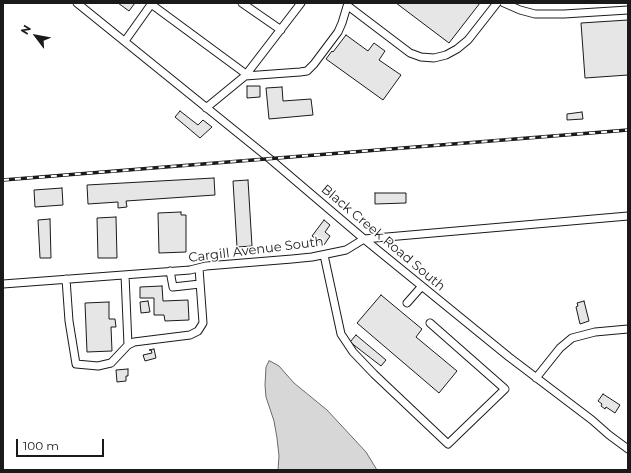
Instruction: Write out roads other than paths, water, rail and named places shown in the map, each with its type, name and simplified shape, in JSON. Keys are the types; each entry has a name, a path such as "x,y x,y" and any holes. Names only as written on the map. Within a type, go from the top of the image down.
{"street":[{"name":"Black Creek Road South","path":"77,3 422,286 536,378 628,449"},
{"path":"242,3 281,30"},
{"path":"206,108 246,75 301,3"},
{"path":"125,41 152,4 246,75 300,72 307,70 314,64 338,32 348,4 410,53 421,57 434,58 452,52 468,40 497,3"},
{"path":"504,3 520,10 535,14 564,14 628,10"},
{"name":"Cargill Avenue South","path":"3,284 292,260 346,250 364,239 628,216"},
{"path":"324,255 341,334 353,352 374,374 448,444 505,389 430,323"},
{"path":"66,279 76,364 98,366 111,364 128,345 134,342 190,335 198,331 203,322 199,268"},
{"path":"170,271 173,287 200,284"},
{"path":"125,275 128,345"},
{"path":"407,303 422,286"},
{"path":"536,378 560,348 572,338 595,332 628,328"}],"railway":[{"path":"3,180 628,130"}]}
